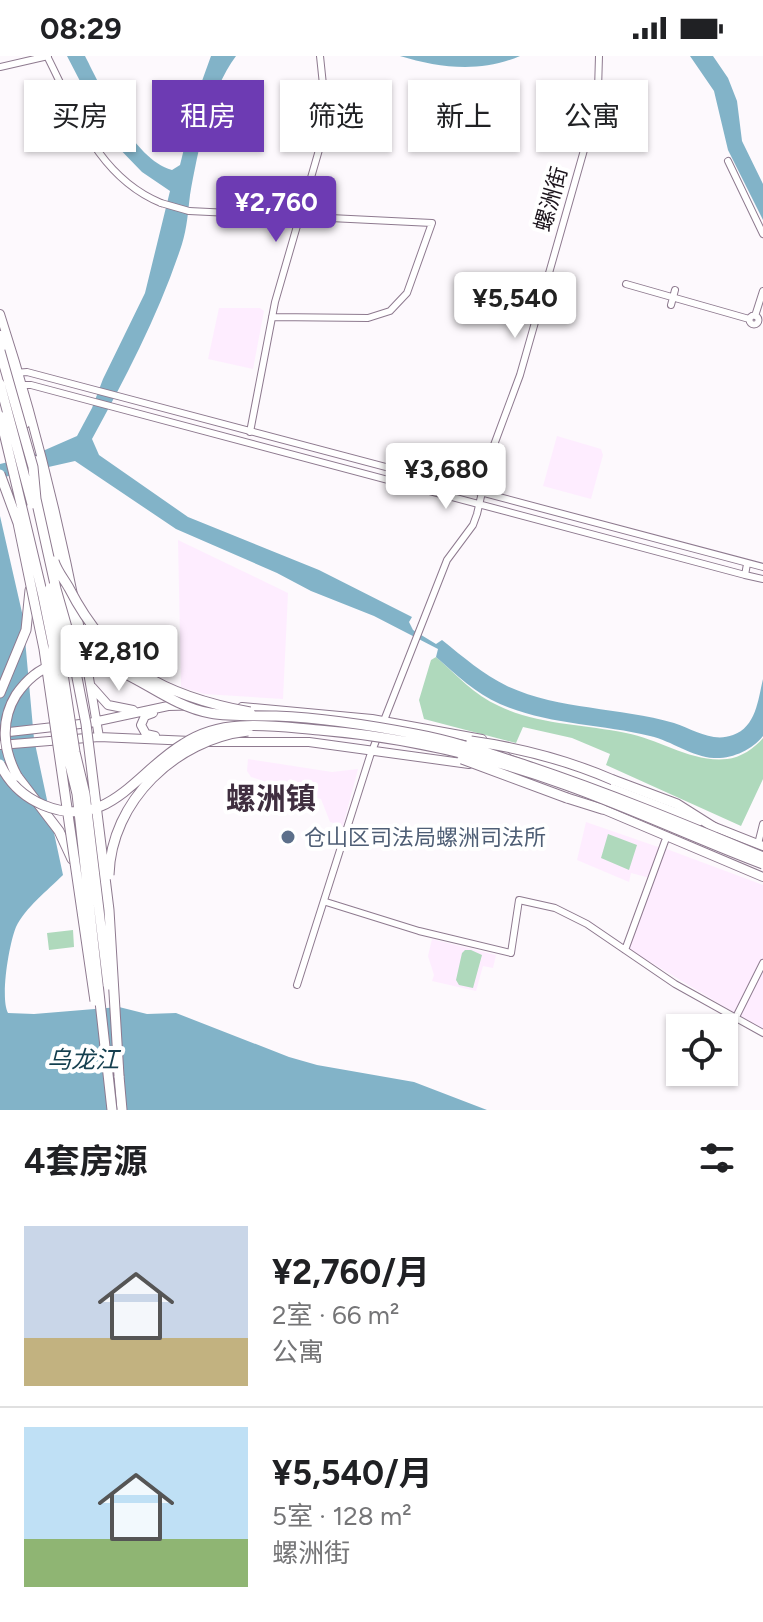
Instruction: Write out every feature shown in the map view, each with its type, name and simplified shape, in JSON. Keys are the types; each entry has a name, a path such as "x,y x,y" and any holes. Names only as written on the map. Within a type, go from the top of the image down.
{"highway":[{"path":"0,351 33,467 36,499 84,711 109,910"},
{"path":"0,384 37,525 61,639 63,674 85,794 119,1076"},
{"path":"0,416 53,645 54,675 77,794 108,1081"},
{"path":"0,474 18,523 44,649 112,1110"},
{"path":"44,532 56,567 86,620 129,665 154,682 192,699 277,716"},
{"path":"0,693 29,621 29,571"},
{"path":"76,872 59,831 17,776 6,749 5,728 10,707 18,692 38,672 64,661 87,660 113,668 165,698 195,710 232,716 277,716 364,724 437,744 566,785 763,864"},
{"path":"0,764 8,778 28,797 58,810 83,811 117,798 182,744 210,732 243,726 308,729 473,747 581,783 763,857"},
{"path":"122,1110 109,910 109,867 117,835 134,801 162,768 192,748 230,734 308,729"},
{"path":"437,744 493,745 577,764 677,804 715,828"},
{"path":"437,744 567,798 602,809"}],"main road":[{"path":"0,314 42,472 90,683 95,738"},
{"path":"0,335 15,373"},
{"path":"42,472 93,722"},
{"path":"90,683 108,705 142,711"},
{"path":"0,733 93,722 168,706 203,704 384,720 481,739 760,845"},
{"path":"168,706 145,716 141,722 142,728 146,734 180,741"},
{"path":"0,745 95,738 298,741 486,768 602,809 763,877"}],"street":[{"path":"0,67 48,56 104,162 129,186 161,203 189,211 432,223 407,293 390,311 368,318 272,317"},
{"path":"250,432 272,317 324,127 325,94 320,56"},
{"name":"螺洲街","path":"297,985 372,750 447,560 473,525 480,505 491,453 520,375 588,136 596,102 599,56"},
{"path":"728,161 763,234"},
{"path":"626,284 752,318 763,291"},
{"path":"15,373 27,372 763,567"},
{"path":"18,385 28,384 763,579"},
{"path":"745,575 747,564"},
{"path":"760,845 763,824"},
{"path":"625,950 665,841"},
{"path":"326,902 419,931 511,953 519,900 555,908 587,924 675,984 730,1014"},
{"path":"738,1014 763,963"},
{"path":"738,1018 763,1033"}],"shaded area":[{"path":"219,308 260,308 264,311 253,369 208,359"},
{"path":"557,436 601,449 603,455 591,499 543,486"},
{"path":"178,540 288,593 283,699 204,694 181,687"},
{"path":"248,759 332,772 358,769 343,826 330,822 321,799 251,777 247,771"},
{"path":"586,822 661,848 650,878 631,873 629,882 577,860"},
{"path":"664,848 763,885 763,1030 738,1014 627,948"},
{"path":"432,939 496,955 493,968 483,966 476,991 432,981 434,975 428,956"}],"green space":[{"path":"436,657 482,696 530,717 626,733 688,754 714,759 742,755 763,738 763,779 741,826 606,765 610,754 572,738 523,727 516,743 424,719 419,700 431,660"},
{"path":"608,834 637,845 629,870 601,858"},
{"path":"73,930 74,947 49,950 47,933"},
{"path":"465,950 482,955 473,988 459,985 456,980"}],"water":[{"path":"67,56 85,56 98,80 79,80"},
{"path":"211,56 236,56 222,80 202,80"},
{"path":"400,56 520,56 490,65 460,67"},
{"path":"690,56 713,56 728,78 737,101 742,141 763,184 763,220 728,150 714,91"},
{"path":"136,143 158,163 172,170 180,165 183,152 199,152 182,244 142,344 92,439 99,455 188,517 319,570 412,617 409,622 413,630 436,644 442,640 473,665 507,686 547,700 653,718 710,736 725,737 747,726 763,679 763,736 735,755 714,758 650,736 518,711 491,700 466,683 436,657 438,649 374,616 311,591 176,529 75,461 0,478 0,464 29,457 77,436 92,408 145,293 170,191 142,172 123,152 136,152"},
{"name":"乌龙江","path":"0,516 23,617 34,739 63,875 31,906 16,927 5,984 8,1013 34,1014 119,1007 147,1014 176,1013 289,1057 414,1082 487,1110 0,1110"}],"place":[{"name":"仓山区司法局螺洲司法所","path":"288,837"}],"district":[{"name":"螺洲镇","path":"271,798"}]}
